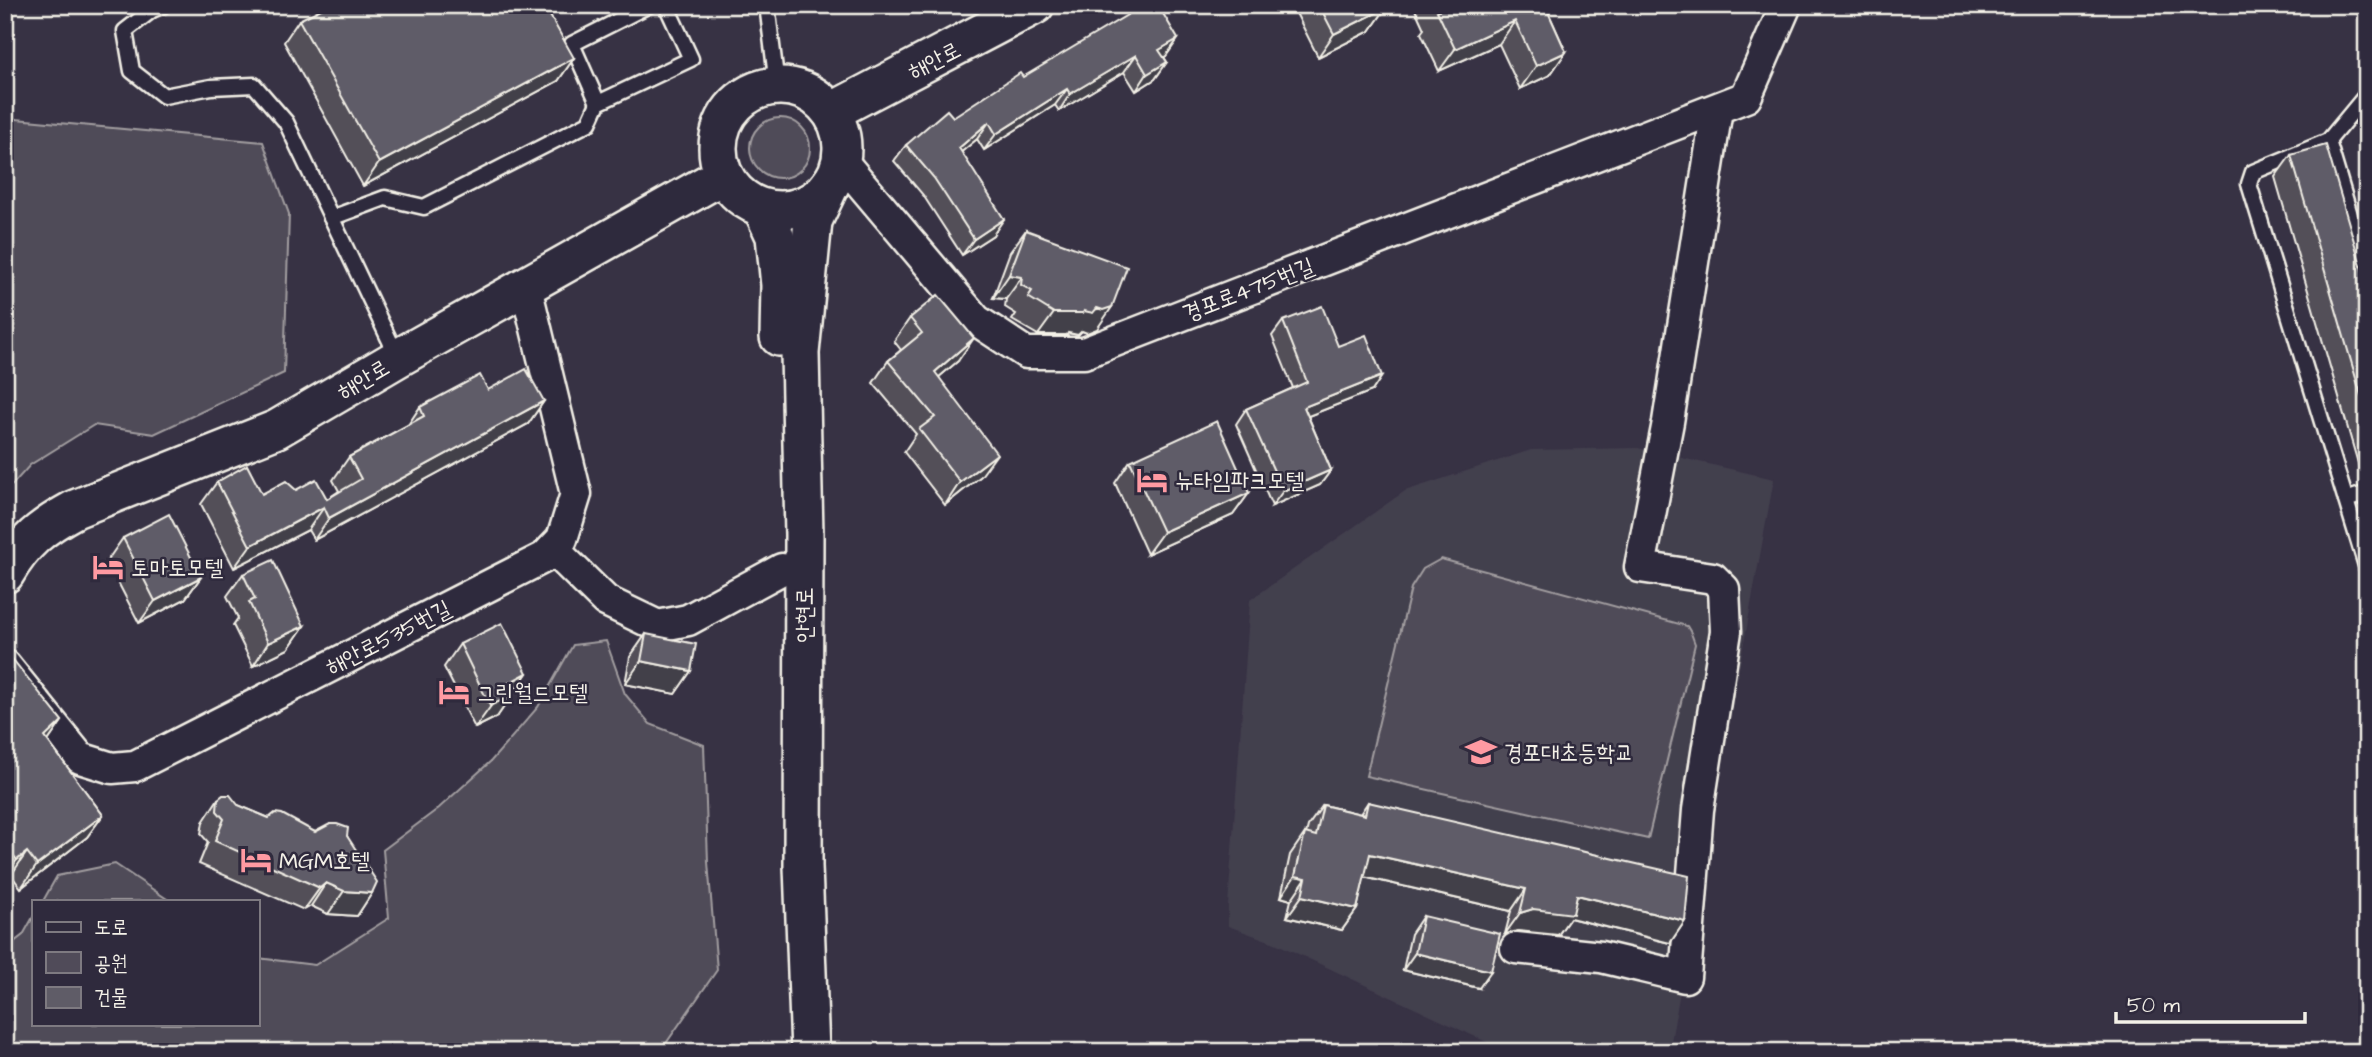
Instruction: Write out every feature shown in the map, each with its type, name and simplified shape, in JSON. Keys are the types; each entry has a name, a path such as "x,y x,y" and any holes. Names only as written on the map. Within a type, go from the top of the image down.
{"street":[{"name":"해안로","path":"831,113 1035,5"},
{"name":"경포로475번길","path":"836,172 976,320 1026,353 1084,353 1746,97 1786,5"},
{"path":"777,85 798,88 817,97 831,113 841,135 836,172 818,198 801,207 781,210 762,208 746,201 723,175 718,155 719,135 726,116 748,95 777,85"},
{"path":"1516,948 1601,957 1685,977 1698,810 1726,631 1724,589 1713,578 1640,567 1668,422 1717,109"},
{"name":"안현로","path":"810,1052 803,866 804,535 800,353 813,220 836,172"},
{"name":"해안로","path":"5,573 30,538 45,525 75,509 277,429 723,175"},
{"name":"안현로","path":"762,208 775,236 780,285 781,729 787,1052"},
{"path":"526,288 576,494 562,539 553,549 606,601 658,626 688,620 782,569"},
{"name":"해안로535번길","path":"5,665 80,758 112,768 135,766 545,557 553,549"}],"lane":[{"path":"164,5 152,10 125,31 132,71 163,96 211,87 254,85 286,122 398,358"},
{"path":"598,103 572,44 649,5"},
{"path":"331,218 385,198 424,207 589,123 598,103 691,59 666,5"},
{"path":"767,5 777,85"},
{"path":"2367,94 2328,141 2253,172 2249,184 2367,569"},
{"path":"2328,141 2367,272"},
{"path":"2346,500 2367,493"}],"shaded area":[{"name":"경포대초등학교","path":"1638,448 1774,479 1669,1052 1508,1052 1275,943 1228,926 1250,600 1405,491 1531,450"}],"green space":[{"path":"5,118 263,142 289,214 284,373 154,434 94,425 30,465 5,493"},
{"path":"780,118 797,123 805,131 810,148 805,165 797,173 780,178 763,173 755,165 750,148 755,131 763,123"},
{"path":"1441,559 1687,626 1695,644 1648,839 1366,776 1411,588 1423,569"},
{"path":"606,641 625,694 650,724 704,745 708,862 717,970 660,1052 5,1052 5,949 23,935 32,919 32,1026 259,1026 259,958 315,965 389,918 383,850 439,808 491,761 538,707 573,645"},
{"path":"115,864 169,900 44,900 57,876"}],"building":[{"path":"329,5 544,5 574,58 379,163 299,20"},
{"path":"1144,5 1158,5 1178,39 1159,50 1167,62 1147,74 1136,55 1070,94 1067,89 996,134 989,122 959,148 1004,219 974,239 934,178 906,145 947,110 953,117 1020,73 1023,77"},
{"path":"1319,5 1384,5 1386,8 1334,34"},
{"path":"1439,5 1545,5 1566,52 1536,66 1515,21 1455,49 1437,11 1441,9"},
{"path":"2326,145 2367,286 2367,416 2291,155"},
{"path":"1026,230 1127,267 1112,307 1103,310 1097,308 1093,313 1054,313 1028,297 1032,291 1021,285 1022,277 1009,275"},
{"path":"938,295 974,338 935,372 997,454 960,482 919,429 935,417 888,361 922,333 910,318"},
{"path":"1322,306 1338,346 1366,335 1382,376 1304,407 1331,470 1283,491 1246,409 1307,382 1283,321"},
{"path":"526,369 544,401 329,518 324,507 250,546 217,482 247,465 262,494 286,481 296,490 316,479 327,499 361,479 349,457 424,416 420,407 480,375 488,390"},
{"path":"1217,421 1249,493 1163,532 1130,461"},
{"path":"169,514 201,577 155,601 123,538"},
{"path":"273,560 304,626 268,643 249,602 255,599 243,574"},
{"path":"502,623 527,673 507,684 513,695 490,706 460,644"},
{"path":"646,634 696,644 691,671 641,661"},
{"path":"6,651 62,721 45,737 103,815 37,865 27,852 17,860 5,845"},
{"path":"223,795 230,795 238,805 269,818 275,813 282,814 315,832 330,824 348,828 347,836 377,882 372,893 344,891 326,883 320,888 215,841 224,819 217,811 218,799"},
{"path":"1368,802 1689,876 1685,921 1577,895 1573,914 1533,909 1520,913 1526,889 1370,854 1357,909 1302,896 1306,878 1295,876 1305,833 1316,836 1323,805 1365,815"},
{"path":"1423,916 1500,934 1491,971 1415,953"}],"place":[{"name":"뉴타임파크모텔","path":"1152,480"},
{"name":"토마토모텔","path":"108,567"},
{"name":"그린월드모텔","path":"454,692"},
{"name":"경포대초등학교","path":"1481,752"},
{"name":"MGM호텔","path":"256,860"}]}
